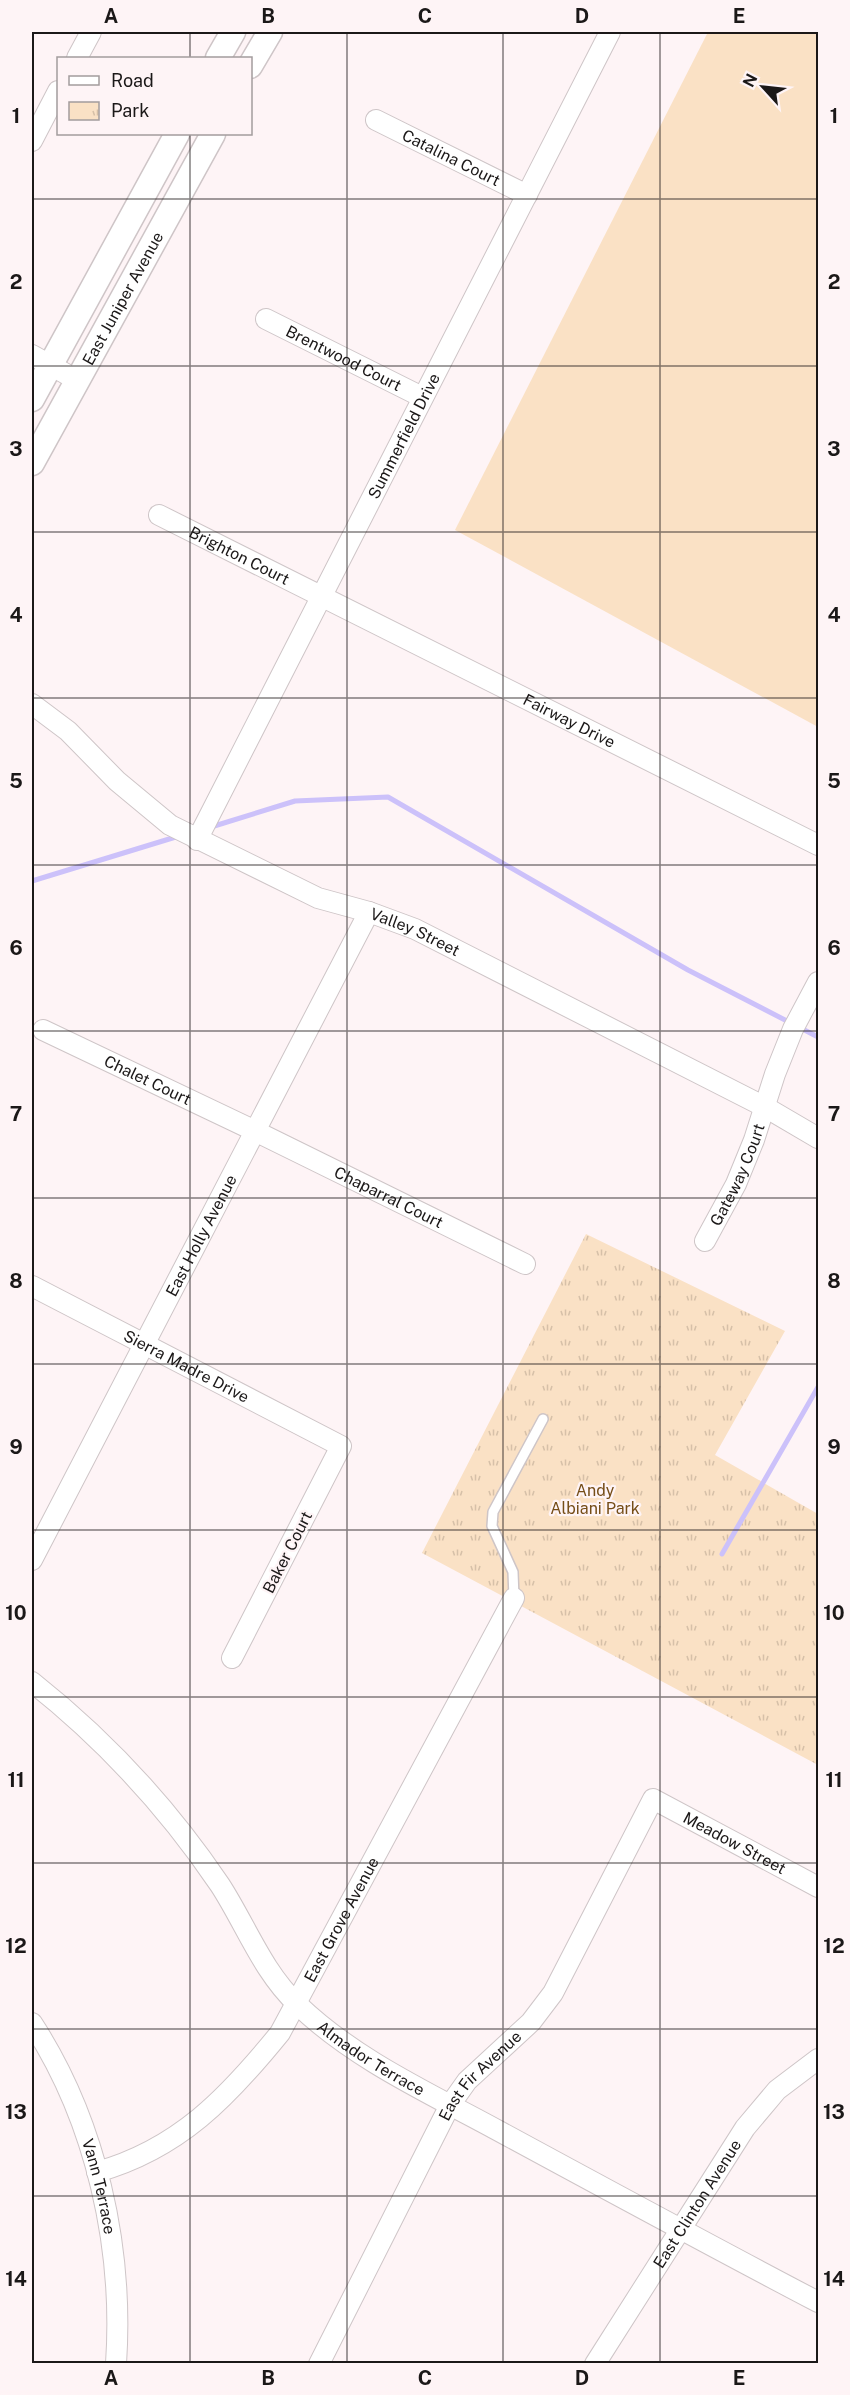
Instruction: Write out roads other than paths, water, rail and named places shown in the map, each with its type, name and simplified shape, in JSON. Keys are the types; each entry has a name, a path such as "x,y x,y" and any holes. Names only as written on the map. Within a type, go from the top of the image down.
{"street":[{"path":"77,57 91,32"},
{"path":"219,57 233,32"},
{"path":"252,63 270,32"},
{"name":"Summerfield Drive","path":"197,840 610,32"},
{"path":"34,129 57,93"},
{"name":"Catalina Court","path":"376,120 527,195"},
{"name":"East Juniper Avenue","path":"33,391 40,360 176,135"},
{"name":"East Juniper Avenue","path":"32,463 212,135"},
{"name":"Brentwood Court","path":"267,319 422,397"},
{"path":"40,360 77,380"},
{"path":"33,391 64,404"},
{"name":"Brighton Court","path":"159,515 321,595"},
{"name":"Fairway Drive","path":"321,595 819,845"},
{"name":"Valley Street","path":"32,704 68,731 147,807 170,825 197,840 318,898 369,912 415,929 765,1107 819,1138"},
{"name":"East Holly Avenue","path":"32,1560 253,1130 369,912"},
{"name":"Gateway Court","path":"705,1241 736,1184 793,1029 819,982"},
{"name":"Chalet Court","path":"43,1030 253,1130"},
{"name":"Chaparral Court","path":"253,1130 525,1264"},
{"name":"Sierra Madre Drive","path":"32,1286 341,1446"},
{"name":"Baker Court","path":"232,1658 341,1446"},
{"name":"East Grove Avenue","path":"97,2172 159,2148 200,2120 244,2077 280,2033 514,1598"},
{"name":"Almador Terrace","path":"32,1683 84,1726 173,1822 220,1886 270,1972 296,2004 335,2037 450,2105 819,2302"},
{"name":"Meadow Street","path":"653,1799 819,1887"},
{"name":"East Fir Avenue","path":"319,2364 450,2105 467,2081 531,2022 554,1993 653,1799"},
{"name":"Vann Terrace","path":"32,2023 62,2078 84,2128 97,2172 113,2256 116,2289 116,2364"},
{"name":"East Clinton Avenue","path":"596,2364 745,2128 777,2090 819,2059"}],"lane":[{"path":"514,1598 513,1572 498,1544 492,1526 492,1512 543,1419"}],"waterway":[{"path":"211,827 295,801 388,797 688,970 818,1037"},
{"path":"32,881 179,836"},
{"path":"722,1554 818,1387"}],"park label":[{"name":"Andy Albiani Park","path":"595,1499"}]}
